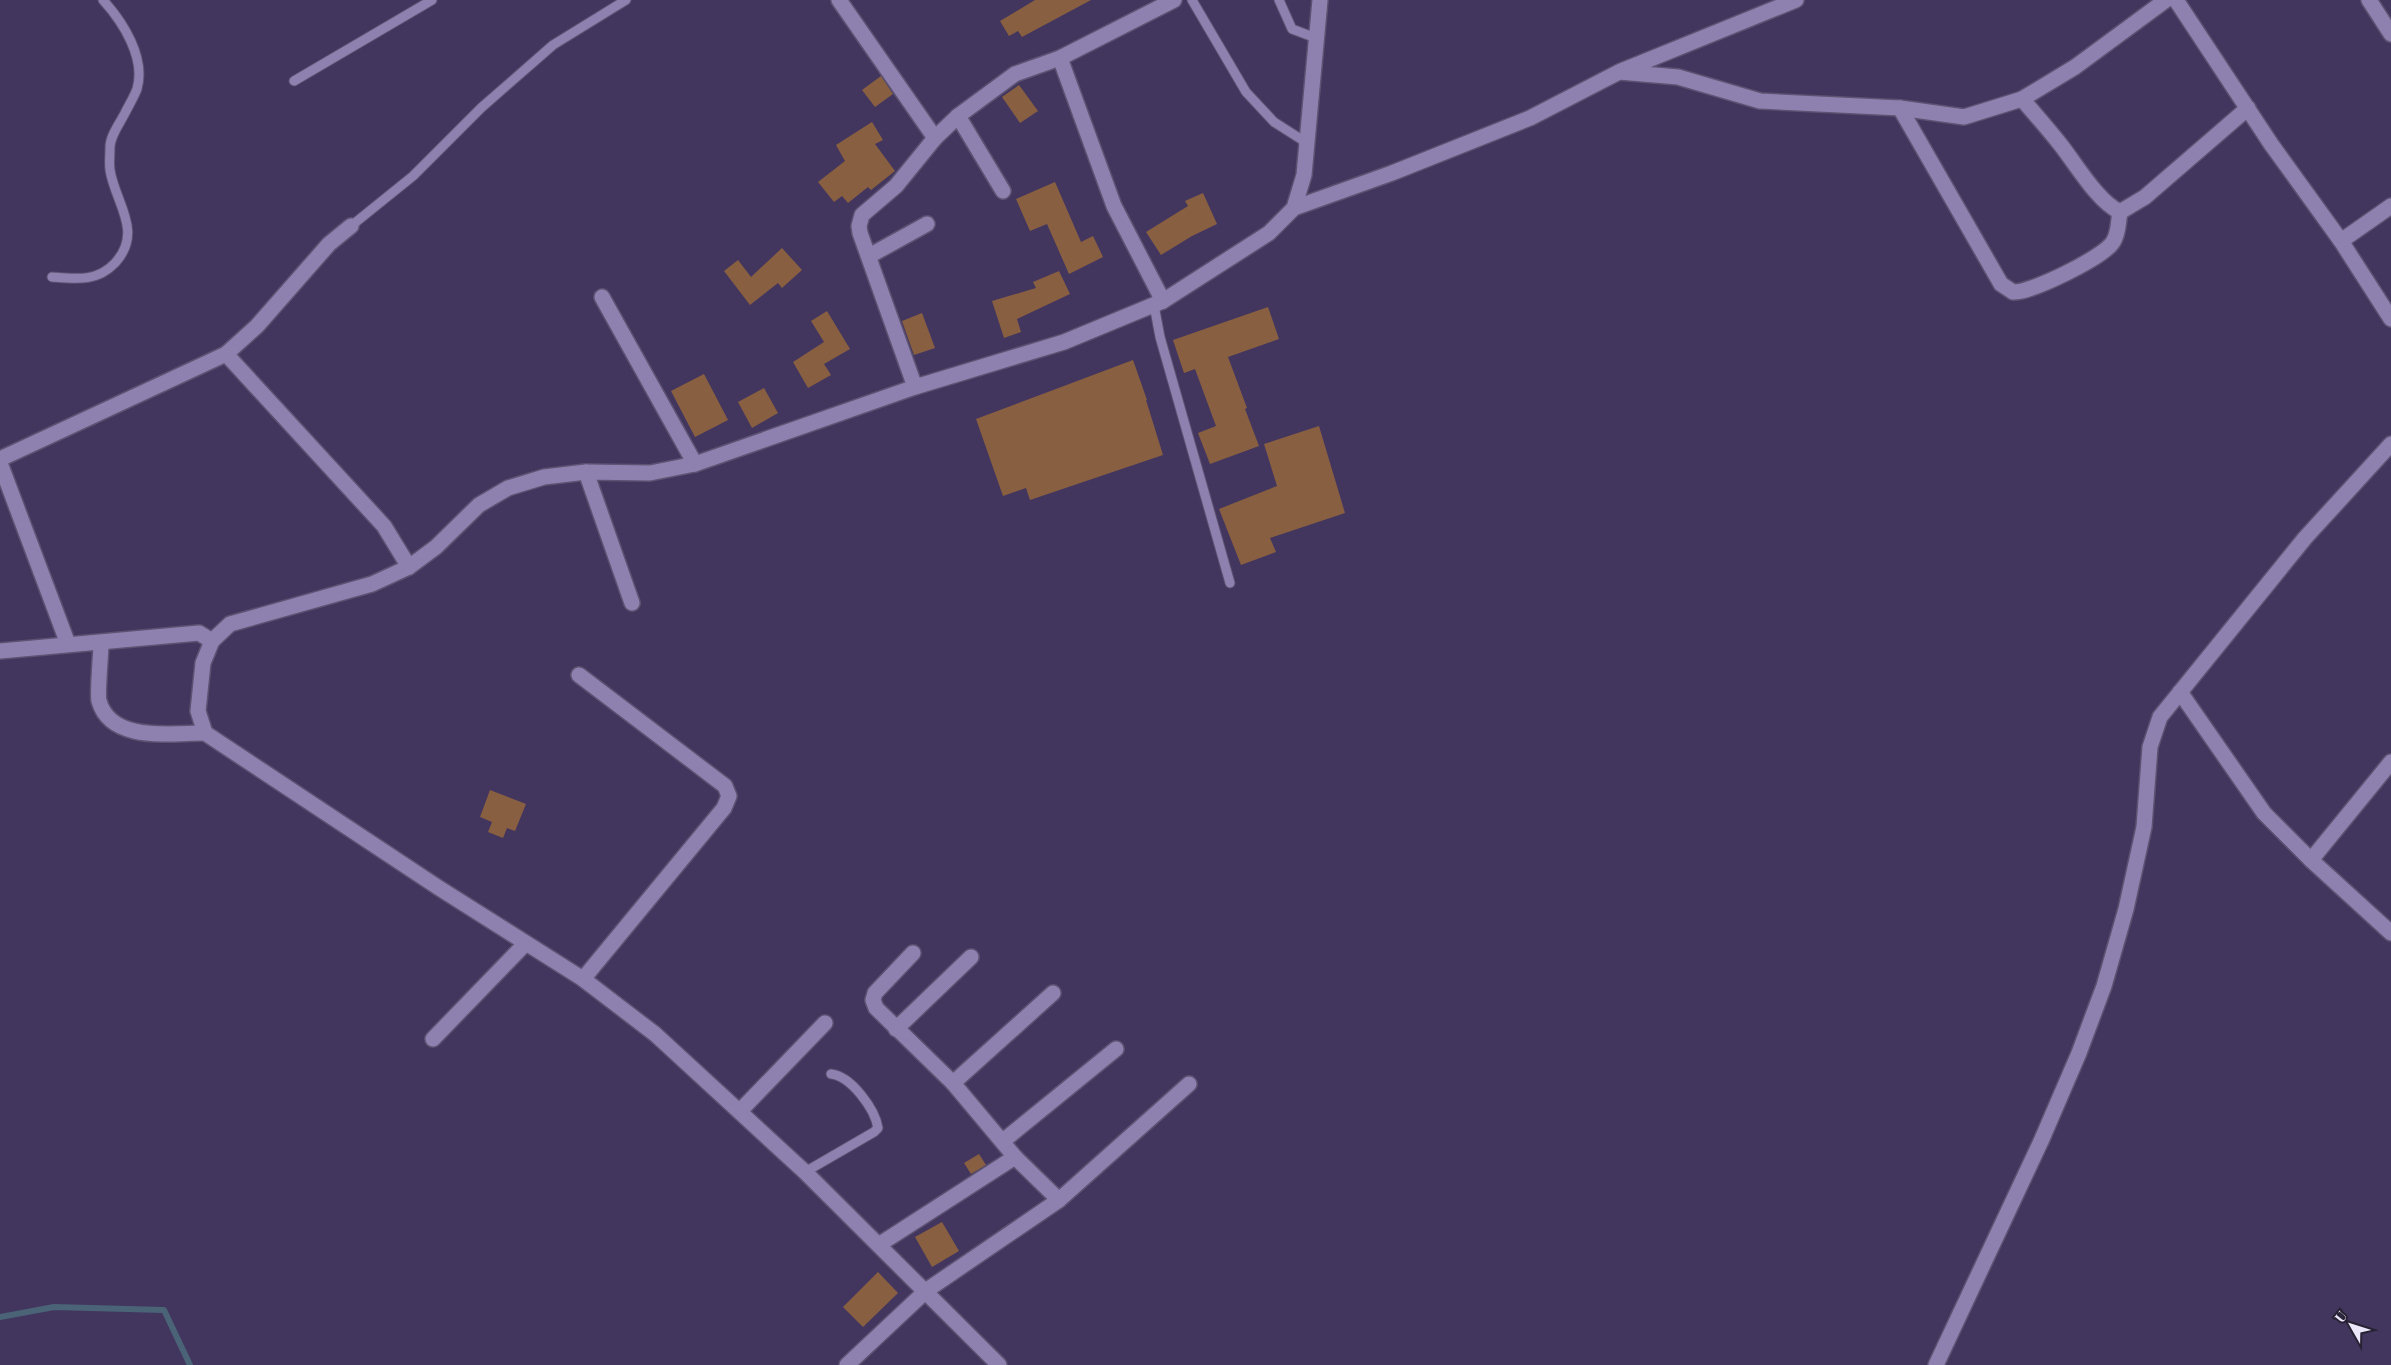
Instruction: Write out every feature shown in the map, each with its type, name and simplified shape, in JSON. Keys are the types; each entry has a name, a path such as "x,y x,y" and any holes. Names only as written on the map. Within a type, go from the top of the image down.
{"street":[{"path":"840,0 935,138"},
{"path":"915,387 860,233 859,226 862,215 896,186 935,138 958,116 1015,74 1060,58 1174,0"},
{"path":"1294,208 1304,175 1320,0"},
{"path":"205,733 198,711 203,663 212,641 230,624 372,584 409,567 436,547 479,506 508,488 544,477 586,472 650,473 695,464 915,387 1064,342 1158,303 1269,233 1294,208 1392,174 1530,118 1619,72 1796,0"},
{"path":"1619,72 1678,77 1760,102 1900,108 1964,117 2022,99 2075,67 2166,0"},
{"path":"2176,0 2271,144 2341,241 2391,319"},
{"path":"2369,0 2391,34"},
{"path":"1060,58 1114,206 1158,303"},
{"path":"2022,99 2060,143 2089,184 2114,209 2120,212"},
{"path":"1900,108 2001,284 2013,292 2026,291 2086,263 2106,251 2117,233 2120,212 2145,196 2248,108"},
{"path":"958,116 1004,191"},
{"path":"2341,241 2391,206"},
{"path":"869,256 928,224"},
{"path":"0,459 226,354 257,326 323,251 351,226"},
{"path":"602,297 695,464"},
{"path":"226,354 384,526 409,567"},
{"path":"1936,1365 2042,1139 2079,1053 2104,986 2126,909 2144,827 2150,747 2160,717 2305,538 2391,444"},
{"path":"0,464 68,644"},
{"path":"586,472 632,603"},
{"path":"0,651 199,633 212,641"},
{"path":"101,643 99,699 105,715 114,724 144,733 205,733 525,944 583,979 655,1034 740,1111 880,1244 999,1365"},
{"path":"579,675 725,786 729,796 724,808 583,979"},
{"path":"2180,692 2264,813 2311,860 2391,933"},
{"path":"2311,860 2391,762"},
{"path":"432,1040 525,944"},
{"path":"913,953 875,993 873,1000 876,1008 953,1083 1015,1156 1059,1200"},
{"path":"896,1029 972,957"},
{"path":"953,1083 1053,993"},
{"path":"740,1111 825,1023"},
{"path":"1003,1141 1116,1048"},
{"path":"847,1365 926,1290 1059,1200 1189,1084"},
{"path":"880,1244 1015,1156"}],"lane":[{"path":"52,276 78,279 95,278 108,271 120,257 129,235 122,204 110,171 110,144 137,88 138,60 117,15 103,0"},
{"path":"294,81 432,0"},
{"path":"351,226 413,176 481,108 553,45 626,0"},
{"path":"1192,0 1246,92 1274,122 1307,142"},
{"path":"1279,0 1292,29 1316,38"},
{"path":"1158,303 1160,337 1230,583"},
{"path":"805,1172 878,1128 877,1118 867,1101 840,1075 831,1074"}],"building":[{"path":"1035,0 1091,0 1022,37 1018,31 1009,36 1000,21"},
{"path":"881,76 893,94 875,107 862,90"},
{"path":"1019,85 1038,111 1020,123 1002,97"},
{"path":"872,122 883,140 875,144 895,171 871,190 868,187 848,203 842,196 834,202 818,182 845,161 836,145"},
{"path":"1055,182 1081,242 1093,236 1103,257 1069,274 1047,224 1030,231 1016,199"},
{"path":"1203,193 1217,224 1192,236 1161,255 1146,232 1188,206 1185,201"},
{"path":"782,248 802,270 782,288 778,283 750,305 724,271 738,260 751,277"},
{"path":"1059,271 1070,294 1017,319 1021,332 1004,338 992,301 1036,288 1033,282"},
{"path":"1268,307 1279,339 1228,357 1259,446 1210,464 1198,433 1216,426 1195,369 1184,373 1173,340"},
{"path":"827,311 850,349 824,364 831,375 808,388 793,362 824,342 811,321"},
{"path":"922,313 935,348 914,355 902,321"},
{"path":"1133,360 1163,455 1030,500 1026,488 1003,496 976,419"},
{"path":"704,374 728,420 695,437 671,391"},
{"path":"764,388 778,413 752,428 738,402"},
{"path":"1319,426 1345,513 1270,538 1276,552 1241,565 1219,509 1277,486 1264,444"},
{"path":"490,790 526,804 515,831 507,828 503,838 488,832 492,822 480,817"},
{"path":"979,1154 986,1165 971,1174 964,1163"},
{"path":"942,1222 959,1251 932,1267 915,1237"},
{"path":"878,1272 898,1293 863,1327 843,1307"}],"waterway":[{"path":"0,1317 54,1307 164,1310 190,1365"}]}
